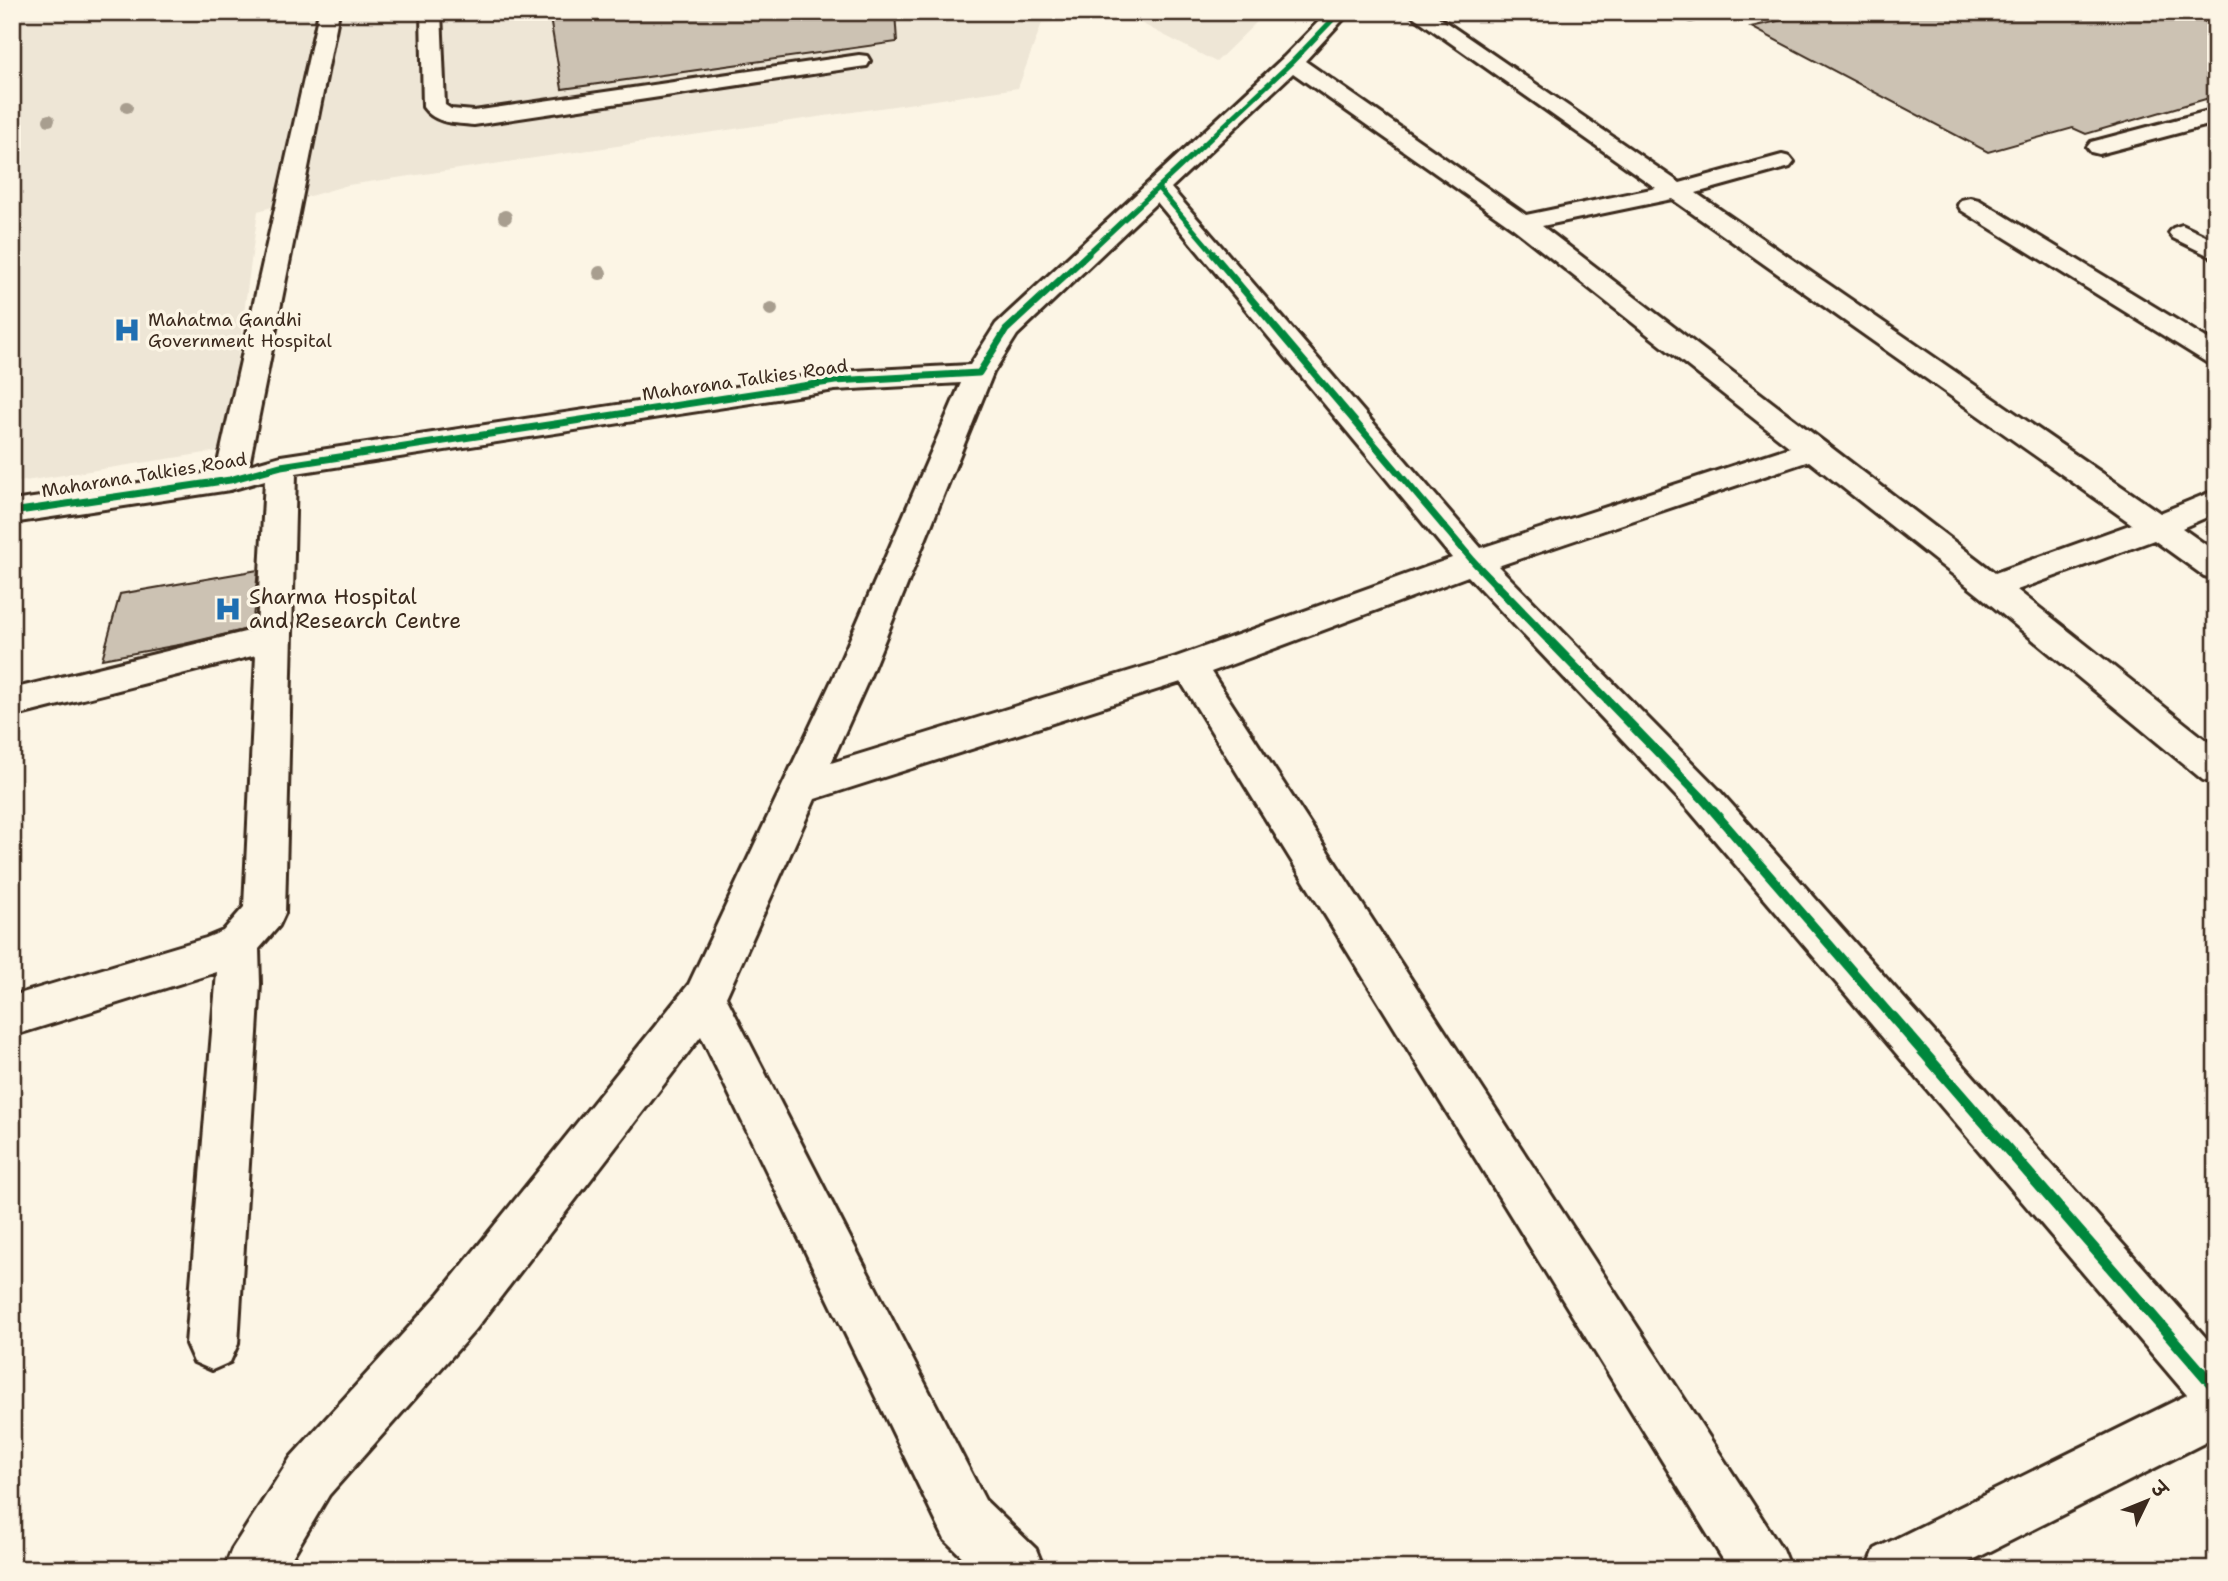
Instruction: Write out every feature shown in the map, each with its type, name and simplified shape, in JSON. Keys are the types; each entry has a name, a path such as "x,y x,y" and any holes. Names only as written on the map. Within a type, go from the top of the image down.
{"street":[{"path":"230,480 329,12"},
{"path":"431,12 433,107 445,115 474,118 859,61"},
{"path":"252,1569 310,1476 458,1311 704,998 852,676 979,373 1006,330 1292,62 1340,12"},
{"path":"1417,12 2216,568"},
{"path":"1292,62 1522,223 1811,450 1991,587 2216,769"},
{"path":"2099,146 2216,116"},
{"path":"1522,223 1676,191 1782,162"},
{"path":"1158,188 1474,562 1703,799 2216,1389"},
{"path":"1970,205 2216,356"},
{"path":"2182,233 2216,251"},
{"name":"Maharana Talkies Road","path":"12,512 230,480 281,466 835,381 979,373"},
{"path":"800,788 1189,666 1474,562 1811,450"},
{"path":"12,1016 211,955 238,944 264,913 281,466"},
{"path":"1991,587 2157,527 2216,500"},
{"path":"12,704 276,637"},
{"path":"1189,666 1762,1569"},
{"path":"212,1344 238,984 238,944"},
{"path":"704,998 964,1520 1016,1569"},
{"path":"1895,1569 2216,1409"}],"shaded area":[{"name":"Mahatma Gandhi Government Hospital","path":"12,12 1267,12 1216,62 1127,16 1042,23 1018,88 348,185 258,211 225,450 12,483"}],"building":[{"path":"549,12 895,12 897,42 562,89"},
{"path":"1819,12 2182,12 2216,26 2216,96 2086,134 2073,128 1988,152 1751,27"},
{"path":"258,570 252,628 102,659 120,594"}],"cycle path":[{"path":"12,512 230,480 281,466 835,381 979,373 1006,330 1292,62 1340,12"},
{"path":"1158,188 1474,562 1703,799 2216,1389"}],"place":[{"name":"Mahatma Gandhi Government Hospital","path":"127,330"},
{"name":"Sharma Hospital and Research Centre","path":"228,609"}]}
